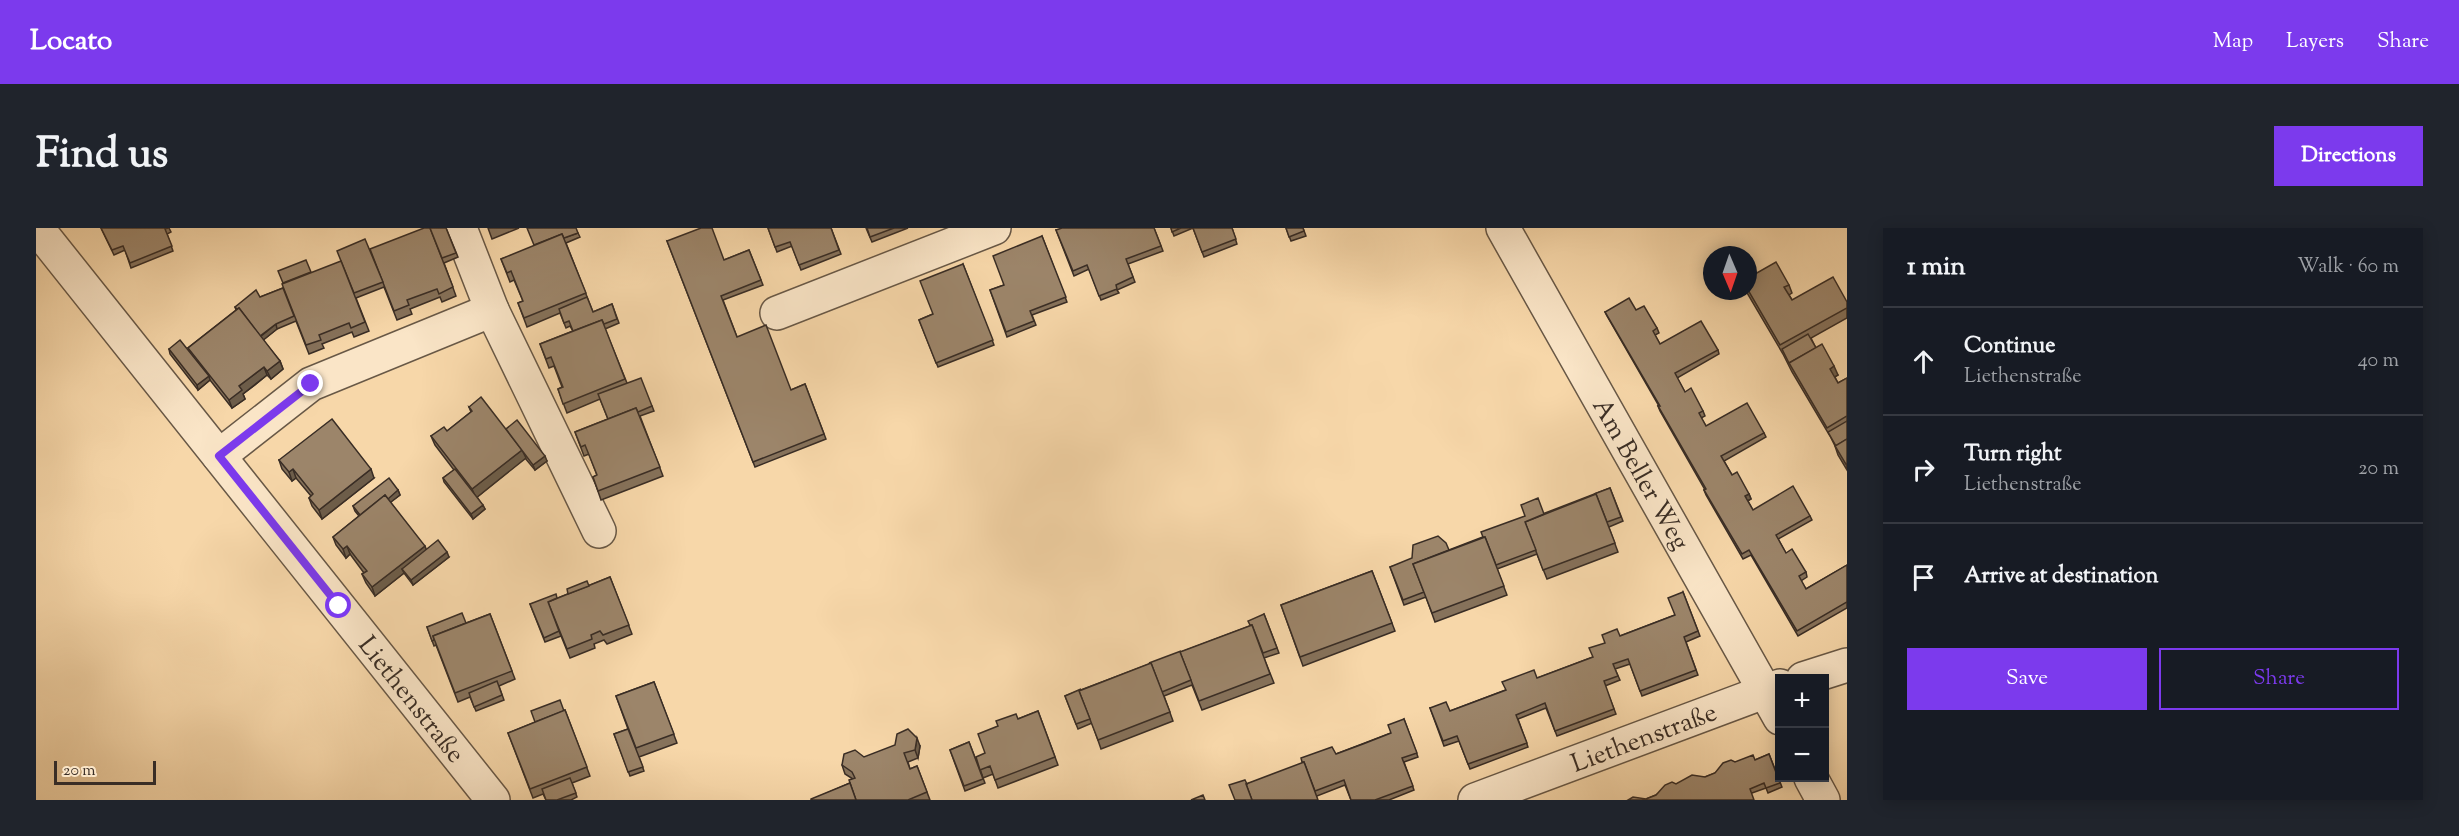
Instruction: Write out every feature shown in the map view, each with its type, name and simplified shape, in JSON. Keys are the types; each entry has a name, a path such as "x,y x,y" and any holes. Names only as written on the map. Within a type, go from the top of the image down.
{"street":[{"name":"Liethenstraße","path":"37,228 493,800"},
{"path":"460,228 492,310 599,531"},
{"path":"777,313 994,228"},
{"name":"Am Beller Weg","path":"1503,228 1775,698"},
{"path":"219,456 311,384 492,310"},
{"path":"1816,674 1847,664"},
{"name":"Liethenstraße","path":"1475,800 1775,698"},
{"path":"1814,782 1823,800"}],"building":[{"path":"101,228 168,228 165,229 172,246 130,263 123,246 112,250"},
{"path":"424,228 430,228 453,287 439,294 437,289 407,300 409,305 394,311 370,249"},
{"path":"430,228 446,228 456,253 442,258"},
{"path":"527,228 576,228 578,233 564,238 562,234 534,245"},
{"path":"701,228 712,228 724,260 749,250 761,280 721,296 737,337 766,325 791,390 805,384 824,434 753,462 667,241"},
{"path":"768,228 831,228 839,250 799,265 790,242 775,247"},
{"path":"867,228 894,228 870,237"},
{"path":"1062,228 1154,228 1161,246 1126,259 1133,277 1116,285 1117,289 1099,296 1087,265 1073,271 1056,230"},
{"path":"1193,228 1232,228 1236,239 1202,252"},
{"path":"1286,228 1303,228 1304,231 1289,237"},
{"path":"562,234 586,293 524,318 518,303 523,301 511,271 507,273 501,259"},
{"path":"1042,236 1066,297 1030,311 1034,321 1006,332 990,290 1004,285 993,256"},
{"path":"365,239 383,282 354,293 337,251"},
{"path":"306,260 311,272 283,283 278,271"},
{"path":"341,261 365,322 351,328 349,323 319,335 321,340 306,345 282,284"},
{"path":"1776,262 1789,285 1784,287 1792,300 1833,277 1847,302 1847,308 1780,345 1754,300 1757,300 1757,273"},
{"path":"963,264 993,340 936,363 919,320 933,314 920,281"},
{"path":"283,288 294,316 276,324 260,336 239,308 235,307 256,290 260,297"},
{"path":"587,297 593,312 612,304 617,319 604,324 602,320 573,331 569,321 564,323 559,309"},
{"path":"1629,298 1636,310 1644,306 1657,328 1653,331 1660,344 1701,321 1718,350 1675,373 1685,392 1691,388 1703,411 1699,413 1706,426 1747,403 1764,433 1721,456 1732,475 1737,472 1749,494 1745,496 1753,510 1793,486 1810,516 1776,535 1786,553 1792,549 1806,572 1799,576 1806,589 1847,565 1847,602 1797,631 1749,550 1742,554 1605,312"},
{"path":"239,308 280,361 267,371 264,367 252,376 239,386 242,390 229,400 188,348"},
{"path":"602,320 625,379 563,404 558,389 563,387 551,357 546,359 540,344"},
{"path":"1808,334 1816,348 1789,363 1782,349"},
{"path":"180,340 209,376 197,385 169,349"},
{"path":"1822,344 1834,366 1830,369 1838,383 1847,378 1847,416 1827,428 1789,363"},
{"path":"641,378 652,406 638,412 636,408 608,419 598,394"},
{"path":"481,397 522,450 472,489 431,436 444,427 447,431 472,411 469,407"},
{"path":"636,408 660,467 598,491 593,477 597,475 585,445 581,447 575,432"},
{"path":"332,419 371,469 319,510 309,498 313,494 293,469 289,472 279,460"},
{"path":"517,420 545,456 533,465 506,429"},
{"path":"1847,421 1847,439 1836,446 1828,432"},
{"path":"1847,439 1847,466 1835,446"},
{"path":"455,469 483,505 471,514 443,478"},
{"path":"389,478 398,490 388,499 385,495 360,515 353,506"},
{"path":"1610,488 1621,517 1607,522 1596,494 1594,494"},
{"path":"1596,494 1615,543 1543,570 1525,522"},
{"path":"385,495 425,546 372,587 362,574 367,571 347,546 343,549 333,537"},
{"path":"1538,498 1544,514 1525,522 1536,550 1496,565 1481,532 1525,516 1521,505"},
{"path":"1438,536 1446,543 1449,550 1413,564 1424,592 1403,600 1390,567 1412,558 1413,545"},
{"path":"1485,537 1504,586 1432,613 1413,564"},
{"path":"438,540 447,552 411,580 402,569"},
{"path":"1372,571 1392,623 1300,657 1281,605"},
{"path":"610,577 629,625 603,635 600,631 591,635 592,639 567,649 548,602"},
{"path":"587,581 589,586 568,594 567,589"},
{"path":"1683,592 1698,631 1684,637 1696,670 1640,691 1628,659 1613,664 1618,676 1604,681 1614,709 1555,731 1545,703 1516,715 1527,743 1468,764 1457,736 1443,741 1430,708 1446,702 1450,711 1506,690 1502,682 1534,670 1537,678 1593,657 1589,648 1605,643 1602,635 1617,629 1620,636 1675,615 1668,598"},
{"path":"556,594 557,598 548,602 559,631 544,638 530,604"},
{"path":"462,613 466,623 433,636 432,641 427,627"},
{"path":"490,614 512,671 455,693 433,636"},
{"path":"1264,614 1277,648 1263,653 1252,625 1248,621"},
{"path":"1252,625 1270,674 1199,701 1180,652"},
{"path":"1181,651 1191,680 1162,692 1151,663 1149,663"},
{"path":"1151,663 1170,712 1098,740 1079,691"},
{"path":"497,681 502,695 474,707 469,693"},
{"path":"654,682 674,734 636,748 616,696"},
{"path":"1081,689 1079,691 1090,719 1076,724 1065,696"},
{"path":"560,700 564,711 535,722 531,711"},
{"path":"565,710 587,767 530,789 508,733"},
{"path":"1038,711 1055,757 995,780 990,766 980,770 976,757 985,753 978,734 998,726 996,721 1016,714 1018,719"},
{"path":"1404,719 1417,753 1402,758 1413,786 1375,800 1351,800 1344,780 1315,791 1301,758 1332,747 1336,754 1363,744 1391,733 1388,725"},
{"path":"628,729 643,767 628,772 614,734"},
{"path":"908,729 917,738 915,750 904,753 910,769 917,766 927,792 908,800 856,800 849,780 855,778 852,772 842,765 844,754 855,750 864,757 895,745 897,734"},
{"path":"969,742 983,779 964,786 950,750"},
{"path":"1769,754 1775,770 1775,782 1780,783 1766,788 1764,783 1750,789 1754,800 1628,800 1633,797 1646,799 1656,795 1665,785 1672,782 1676,784 1692,775 1705,777 1715,773 1723,763 1731,760 1735,762 1753,755 1755,760"},
{"path":"1304,762 1318,800 1252,800 1246,784"},
{"path":"570,778 576,793 557,800 546,800 542,789"},
{"path":"1245,780 1252,800 1235,800 1229,785"},
{"path":"850,783 856,800 811,800 811,799"},
{"path":"1203,795 1205,800 1191,800"}],"route":[{"path":"311,384 219,456 339,606"}]}
